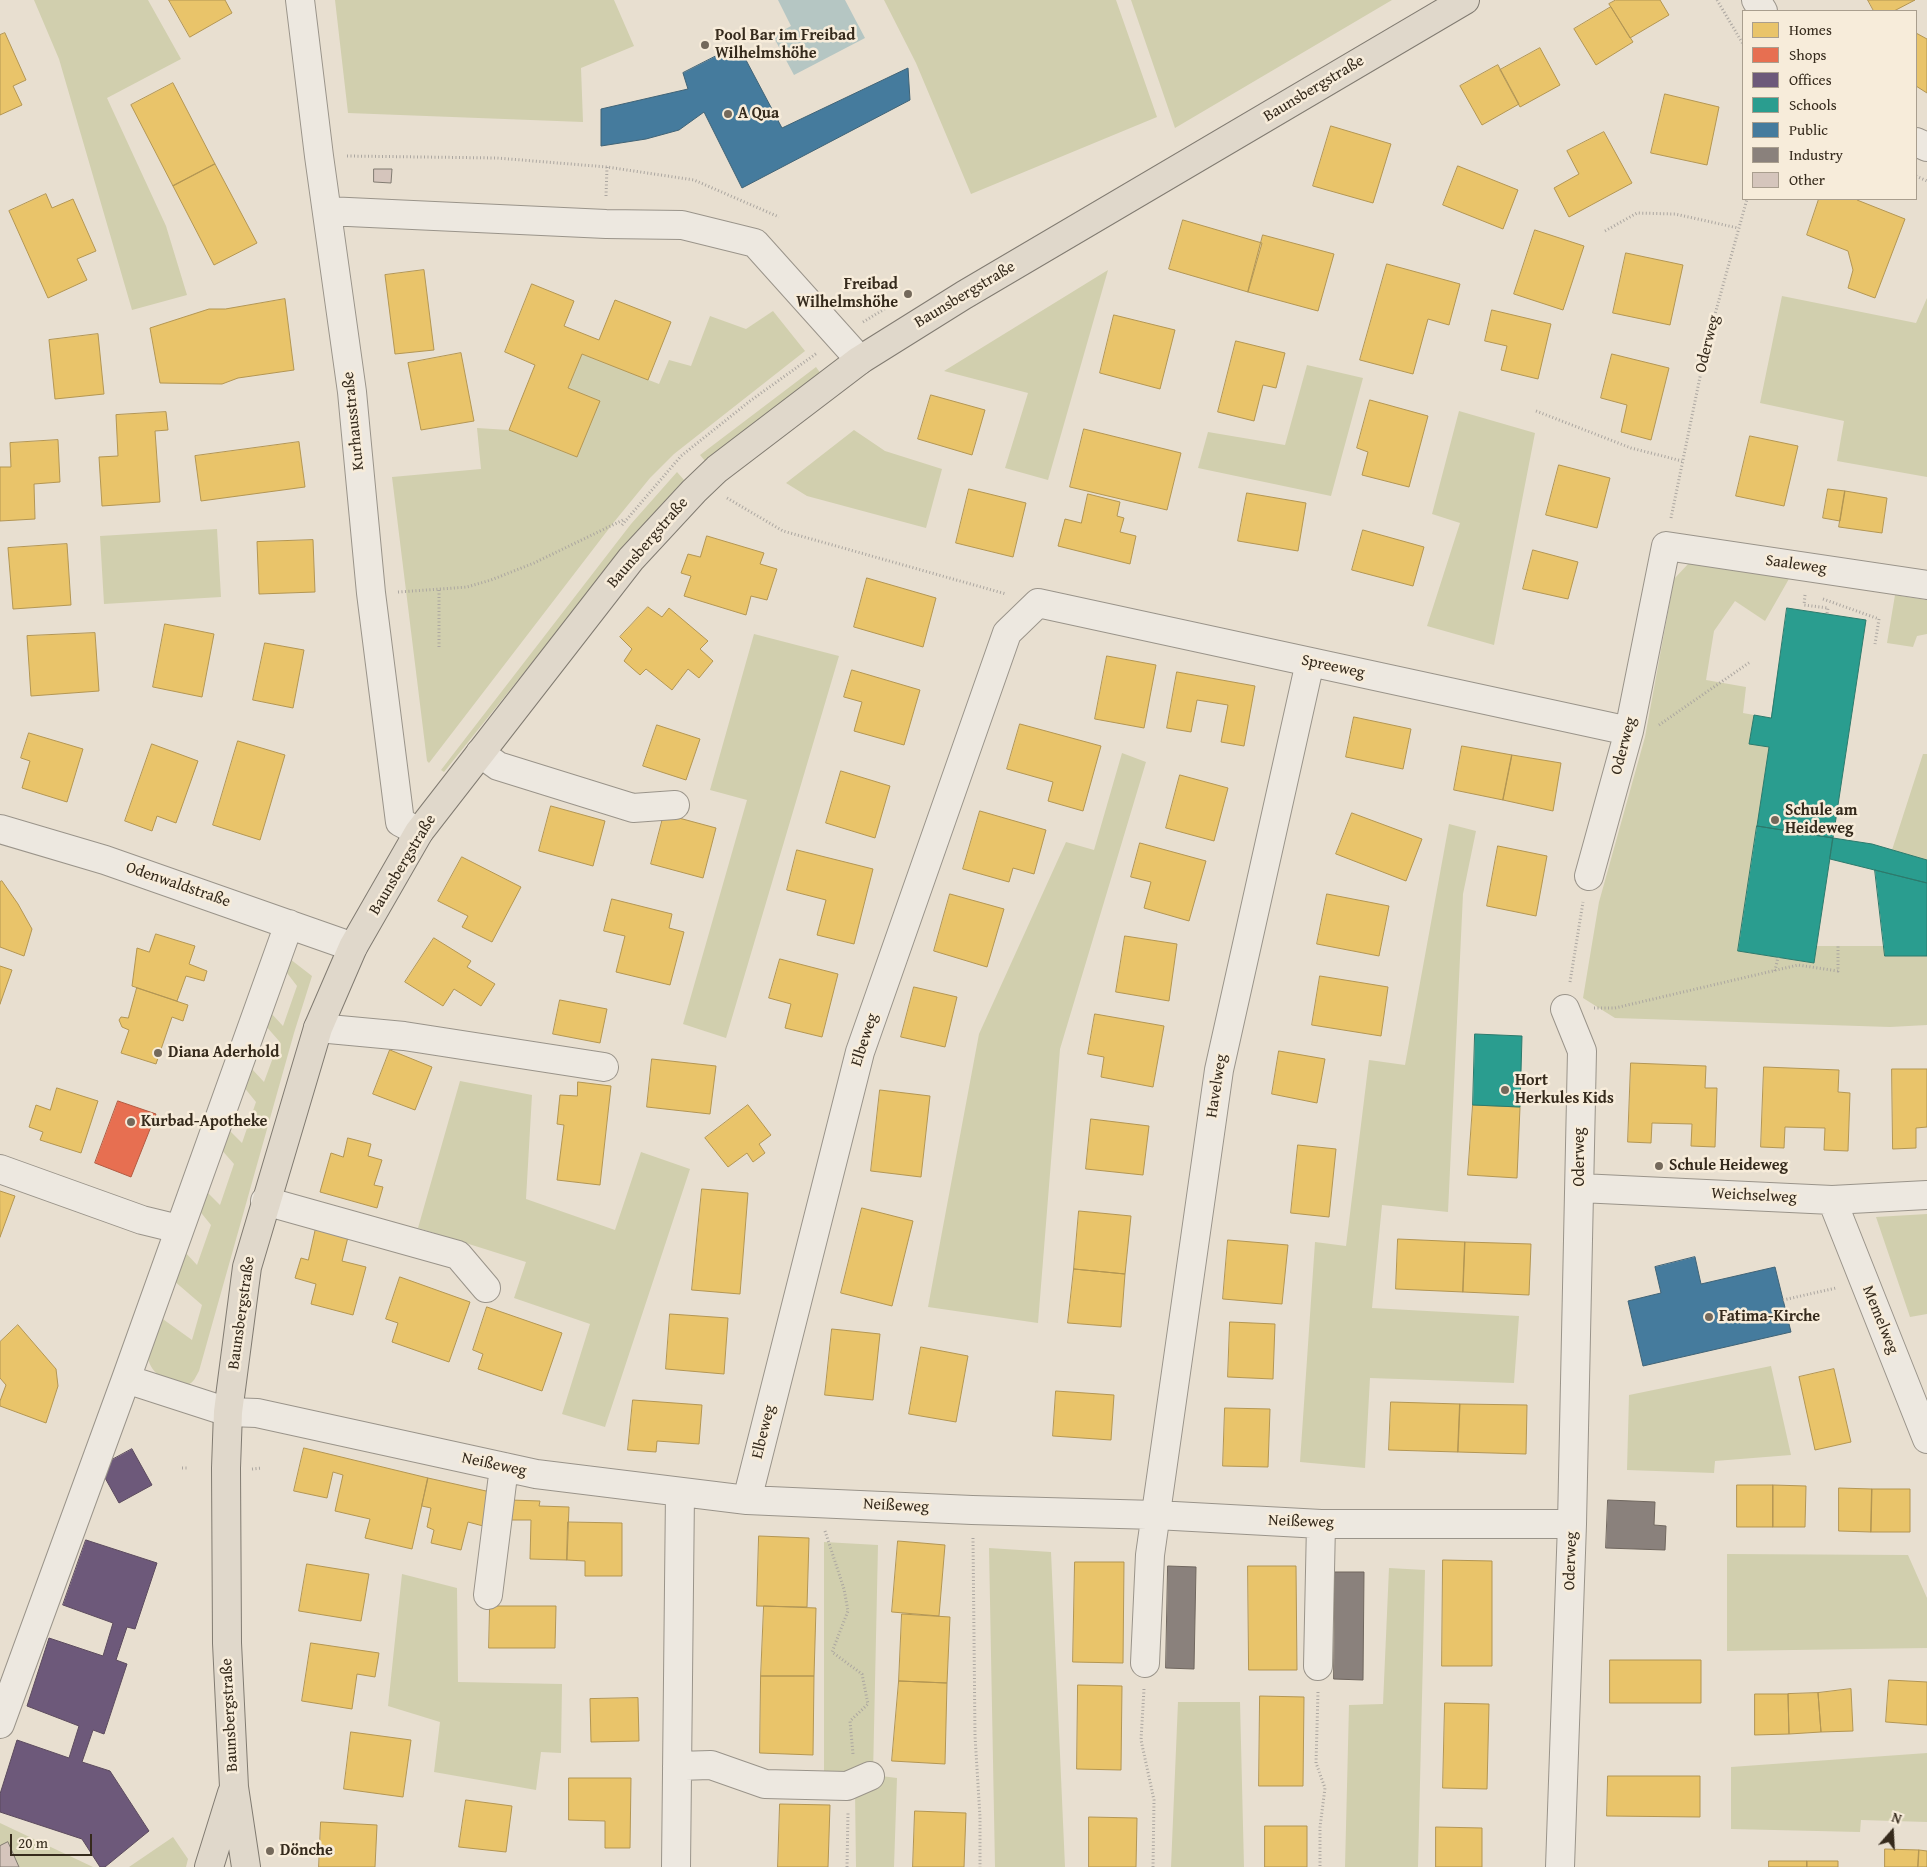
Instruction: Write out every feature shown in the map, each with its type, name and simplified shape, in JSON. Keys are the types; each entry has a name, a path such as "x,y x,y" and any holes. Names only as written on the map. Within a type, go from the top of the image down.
{"main road":[{"name":"Baunsbergstraße","path":"246,1867 234,1787 227,1643 226,1468 228,1412 247,1267 265,1201 318,1028 353,947 418,832 631,559 717,469 860,360 964,295 1465,0"},
{"path":"209,1867 234,1787"}],"street":[{"name":"Kurhausstraße","path":"300,0 319,156 352,392 371,593 400,822 418,832"},
{"path":"327,211 606,224 682,225 755,242 860,360"},
{"name":"Saaleweg","path":"1666,546 1927,584"},
{"name":"Oderweg","path":"1589,876 1629,731 1666,546"},
{"name":"Spreeweg","path":"1038,603 1629,731"},
{"name":"Elbeweg","path":"747,1500 860,1052 1007,633 1038,603"},
{"name":"Havelweg","path":"1145,1663 1150,1555 1219,1070 1310,662"},
{"path":"480,753 498,766 634,808 675,805"},
{"name":"Odenwaldstraße","path":"0,829 105,860 353,947"},
{"path":"0,1724 289,924"},
{"name":"Oderweg","path":"1560,1867 1572,1524 1582,1051 1566,1009"},
{"path":"318,1028 404,1036 604,1067"},
{"path":"0,1168 142,1220 179,1229"},
{"name":"Weichselweg","path":"1580,1188 1832,1200 1927,1195"},
{"name":"Memelweg","path":"1832,1200 1927,1439"},
{"path":"265,1201 458,1255 486,1288"},
{"path":"126,1379 228,1412"},
{"name":"Neißeweg","path":"228,1412 257,1414 536,1474 747,1500 1156,1515 1321,1524 1572,1524"},
{"path":"488,1595 504,1467"},
{"path":"676,1867 680,1492"},
{"path":"1318,1666 1321,1524"},
{"path":"677,1766 711,1765 764,1784 858,1781"}],"path":[{"path":"1717,0 1742,42"},
{"path":"319,156 497,158 607,168 694,180 779,218"},
{"name":"Oderweg","path":"1666,546 1707,343 1747,200"},
{"path":"1605,231 1637,213 1676,214 1738,228"},
{"path":"1536,411 1631,448 1682,462"},
{"path":"705,480 720,494 783,531 1038,603"},
{"path":"371,593 467,587 491,580 534,563 626,519"},
{"path":"439,590 439,647"},
{"path":"1815,597 1879,619 1875,644"},
{"path":"1808,605 1828,608 1827,614"},
{"path":"1629,731 1645,734 1750,662"},
{"path":"1589,876 1566,1009 1615,1008 1798,966 1838,971 1838,946"},
{"path":"1775,971 1778,957"},
{"path":"1783,1300 1845,1286"},
{"path":"182,1468 189,1468"},
{"path":"824,1528 844,1589 848,1611 832,1652 862,1674 868,1704 850,1721 858,1781 848,1803 847,1867"},
{"path":"974,1546 975,1736 980,1816 980,1867"},
{"path":"1145,1663 1141,1740 1154,1800 1153,1867"},
{"path":"1318,1666 1316,1763 1325,1788 1320,1827 1320,1867"}],"shaded area":[{"path":"34,0 148,0 181,59 107,98 166,226 187,295 132,310 59,59"},
{"path":"335,0 614,0 634,46 581,68 583,122 348,113"},
{"path":"778,0 845,0 865,38 794,75 773,36 791,26"},
{"path":"884,0 1116,0 1157,117 971,194 916,63"},
{"path":"1131,0 1392,0 1175,128"},
{"path":"1108,270 1048,480 1005,468 1028,393 944,371"},
{"path":"1782,296 1916,323 1927,298 1927,477 1837,461 1844,421 1760,403"},
{"path":"773,311 805,351 674,454 650,478 429,763 427,761 392,477 481,469 477,428 509,430 577,457 599,401 568,388 582,354 659,384 669,360 691,366 710,316 746,329"},
{"path":"1307,365 1363,378 1331,496 1198,468 1208,432 1285,445"},
{"path":"816,367 821,374 705,461 700,455"},
{"path":"1459,411 1535,433 1494,645 1427,626 1460,523 1432,514"},
{"path":"854,430 885,451 942,469 926,528 807,496 786,483"},
{"path":"677,472 684,480 637,532 444,772 441,770 631,524"},
{"path":"217,529 221,597 104,604 100,536"},
{"path":"1689,563 1790,577 1765,621 1735,601 1714,631 1706,680 1746,687 1743,713 1754,715 1749,744 1769,747 1738,951 1814,963 1817,946 1884,946 1886,956 1927,956 1927,1025 1890,1027 1615,1018 1583,998 1599,902 1645,737 1674,579"},
{"path":"1895,595 1927,600 1927,634 1917,636 1913,647 1887,643"},
{"path":"754,634 839,656 726,1038 683,1024 747,800 710,790"},
{"path":"1122,753 1146,762 1060,1049 1038,1323 928,1307 979,1034 1066,842 1094,850"},
{"path":"1923,754 1927,754 1927,860 1892,850"},
{"path":"1449,824 1476,831 1463,894 1448,1212 1382,1205 1372,1308 1519,1316 1514,1383 1370,1378 1365,1468 1300,1462 1315,1242 1346,1246 1369,1060 1405,1065"},
{"path":"290,959 312,976 294,1033 199,1371 191,1383 187,1385 174,1384 156,1373 149,1361 149,1350 160,1317 192,1340 202,1305 173,1280 184,1251 197,1265 211,1225 198,1209 206,1191 220,1205 234,1164 220,1148 228,1129 242,1143 256,1102 243,1086 251,1068 264,1082 279,1041 265,1025 270,1012 283,1026 297,986 284,969"},
{"path":"460,1081 532,1095 526,1199 615,1230 641,1152 690,1169 605,1427 562,1414 590,1324 514,1298 526,1262 418,1228"},
{"path":"1927,1214 1927,1314 1910,1317 1876,1217"},
{"path":"1771,1366 1791,1455 1715,1461 1714,1473 1627,1470 1629,1395"},
{"path":"824,1542 878,1545 873,1775 897,1778 894,1867 856,1867 855,1790 824,1777"},
{"path":"989,1548 1051,1552 1065,1867 995,1867"},
{"path":"1727,1554 1908,1555 1927,1598 1927,1648 1727,1651"},
{"path":"1389,1568 1425,1570 1418,1867 1345,1867 1349,1705 1383,1704"},
{"path":"402,1574 457,1588 458,1682 562,1684 561,1753 541,1752 536,1790 434,1772 440,1722 388,1706"},
{"path":"1178,1702 1240,1702 1244,1867 1171,1867"},
{"path":"1927,1753 1927,1822 1861,1820 1860,1832 1731,1829 1731,1767"},
{"path":"0,1823 93,1867 0,1867"},
{"path":"173,1837 188,1859 186,1867 129,1867"}],"building: Homes":[{"path":"169,0 225,0 232,13 190,37"},
{"path":"1616,0 1660,0 1669,15 1630,38 1609,4"},
{"path":"1868,0 1915,0 1896,10 1873,10"},
{"path":"1611,7 1633,42 1596,65 1574,29"},
{"path":"5,33 26,80 13,86 22,105 0,115 0,35"},
{"path":"1917,34 1927,39 1927,93 1917,87"},
{"path":"1540,48 1560,85 1520,107 1500,70"},
{"path":"1498,65 1519,104 1482,125 1460,86"},
{"path":"173,83 215,164 173,186 131,105"},
{"path":"1665,94 1719,107 1707,165 1651,153"},
{"path":"1331,126 1391,144 1373,203 1313,186"},
{"path":"1604,132 1632,183 1569,217 1554,188 1579,174 1567,151"},
{"path":"215,164 257,243 214,265 173,186"},
{"path":"1458,166 1518,190 1503,229 1443,205"},
{"path":"46,194 52,208 73,199 96,251 77,259 87,280 48,298 9,211"},
{"path":"1819,200 1857,200 1905,219 1875,298 1848,288 1853,270 1848,251 1807,235"},
{"path":"1183,220 1262,243 1248,292 1169,269"},
{"path":"1535,230 1584,246 1563,310 1514,294"},
{"path":"1263,235 1334,254 1318,311 1248,292"},
{"path":"1626,253 1683,265 1670,325 1613,313"},
{"path":"1387,264 1460,284 1449,325 1428,319 1413,374 1360,360"},
{"path":"424,270 434,350 395,354 385,275"},
{"path":"532,284 574,301 564,326 599,340 615,300 671,322 648,380 582,354 568,388 600,401 577,457 509,430 535,365 505,352"},
{"path":"285,299 294,370 238,378 222,384 160,383 150,328 209,309 225,309"},
{"path":"1492,310 1551,324 1538,379 1501,370 1507,346 1485,341"},
{"path":"1114,315 1175,330 1160,389 1100,373"},
{"path":"98,334 104,394 55,399 49,340"},
{"path":"1236,341 1285,353 1276,388 1263,385 1254,421 1218,412"},
{"path":"461,353 474,421 421,430 408,363"},
{"path":"1612,354 1669,368 1651,440 1621,432 1627,405 1601,398"},
{"path":"931,395 985,410 972,455 918,439"},
{"path":"1370,400 1428,416 1409,487 1362,475 1368,452 1357,448"},
{"path":"166,412 168,430 155,431 160,502 102,506 99,457 118,456 116,415"},
{"path":"1084,429 1181,453 1167,510 1070,487"},
{"path":"1750,436 1798,446 1784,506 1736,496"},
{"path":"58,440 60,482 34,484 35,519 0,521 0,467 11,467 10,443"},
{"path":"299,442 305,487 201,501 195,456"},
{"path":"1559,465 1610,478 1597,528 1546,515"},
{"path":"969,489 1026,503 1013,557 956,543"},
{"path":"1828,489 1845,491 1840,521 1823,518"},
{"path":"1845,491 1887,498 1882,533 1839,527"},
{"path":"1247,493 1306,503 1298,551 1238,541"},
{"path":"1088,494 1120,502 1117,516 1124,518 1120,532 1136,536 1130,564 1058,546 1065,519 1081,523"},
{"path":"1363,530 1424,547 1413,586 1352,570"},
{"path":"707,536 764,553 760,564 777,569 767,600 751,596 746,615 684,596 691,576 681,573 688,554 700,557"},
{"path":"313,540 315,592 259,594 257,542"},
{"path":"67,544 71,605 13,609 8,548"},
{"path":"1533,550 1578,562 1568,599 1523,589"},
{"path":"867,578 936,598 923,647 854,627"},
{"path":"648,607 662,617 669,608 708,641 700,649 713,661 699,678 688,669 672,690 646,669 640,675 624,661 632,649 620,637"},
{"path":"165,624 214,634 202,697 153,687"},
{"path":"95,633 99,691 31,696 27,636"},
{"path":"265,643 304,650 293,708 253,700"},
{"path":"1107,656 1156,665 1144,728 1095,719"},
{"path":"852,670 920,690 904,745 854,731 862,702 844,697"},
{"path":"1177,672 1255,686 1244,746 1221,742 1228,705 1197,700 1191,732 1167,728"},
{"path":"1354,717 1411,729 1403,769 1346,757"},
{"path":"1020,724 1101,746 1083,811 1048,801 1053,782 1007,769"},
{"path":"657,725 700,739 686,780 643,766"},
{"path":"29,733 83,749 67,802 22,788 30,761 21,758"},
{"path":"238,741 285,755 260,840 213,825"},
{"path":"152,744 198,761 176,823 157,816 152,831 125,821"},
{"path":"1462,746 1512,755 1503,800 1454,790"},
{"path":"1512,755 1561,763 1553,811 1503,800"},
{"path":"841,771 890,786 875,838 826,823"},
{"path":"1180,775 1228,788 1214,841 1166,828"},
{"path":"551,806 605,821 593,866 539,851"},
{"path":"980,811 1046,830 1034,874 1013,868 1009,882 963,869"},
{"path":"1352,813 1422,839 1406,881 1336,854"},
{"path":"664,814 716,828 703,878 651,864"},
{"path":"1140,843 1206,861 1189,921 1144,908 1151,882 1131,877"},
{"path":"1498,846 1547,856 1536,916 1487,906"},
{"path":"797,850 873,869 854,944 817,935 826,900 787,890"},
{"path":"462,857 521,887 492,942 462,927 468,916 438,901"},
{"path":"2,881 32,929 24,956 0,947 0,882"},
{"path":"950,894 1004,909 987,967 934,951"},
{"path":"1327,894 1389,906 1379,956 1317,944"},
{"path":"612,899 672,914 669,928 684,932 670,985 616,972 625,936 604,931"},
{"path":"156,934 195,946 189,964 207,971 204,981 186,976 177,1001 132,986 137,948 149,952"},
{"path":"1125,936 1177,944 1169,1001 1116,992"},
{"path":"434,938 471,961 467,967 495,984 481,1006 454,989 443,1006 405,982"},
{"path":"780,959 838,974 822,1037 785,1028 791,1004 769,998"},
{"path":"0,966 12,970 0,1004"},
{"path":"1320,976 1388,987 1381,1036 1312,1025"},
{"path":"914,987 957,997 945,1047 901,1037"},
{"path":"137,988 188,1005 183,1021 172,1017 156,1064 121,1053 129,1030 122,1027 119,1020 121,1017 128,1018"},
{"path":"560,1000 607,1009 600,1043 553,1034"},
{"path":"1095,1014 1164,1026 1153,1087 1101,1077 1104,1057 1088,1054"},
{"path":"390,1050 432,1067 415,1110 373,1094"},
{"path":"1279,1051 1325,1059 1317,1103 1272,1094"},
{"path":"652,1059 716,1066 710,1114 647,1107"},
{"path":"1631,1063 1706,1066 1705,1088 1717,1088 1715,1147 1691,1146 1692,1124 1652,1123 1651,1143 1628,1142"},
{"path":"1764,1067 1839,1070 1838,1092 1850,1093 1848,1151 1824,1150 1825,1128 1785,1127 1784,1148 1761,1147"},
{"path":"1892,1069 1927,1069 1927,1127 1916,1128 1916,1148 1893,1149"},
{"path":"578,1082 611,1086 600,1185 557,1180 564,1125 557,1124 560,1095 577,1096"},
{"path":"57,1088 98,1101 81,1153 40,1140 43,1132 29,1127 36,1105 50,1110"},
{"path":"880,1090 930,1096 921,1177 871,1171"},
{"path":"748,1105 771,1135 759,1144 765,1153 753,1162 747,1153 728,1167 705,1138"},
{"path":"1473,1105 1520,1107 1517,1178 1468,1175"},
{"path":"1091,1119 1149,1126 1143,1175 1086,1169"},
{"path":"348,1138 371,1144 368,1156 382,1160 374,1185 383,1187 377,1208 320,1192 331,1153 343,1157"},
{"path":"1298,1145 1336,1149 1329,1217 1291,1213"},
{"path":"702,1189 748,1193 740,1294 692,1290"},
{"path":"0,1191 15,1196 0,1237"},
{"path":"862,1208 913,1221 892,1306 841,1293"},
{"path":"1079,1211 1131,1216 1125,1274 1074,1269"},
{"path":"316,1228 348,1237 342,1261 366,1267 353,1315 311,1304 316,1284 295,1278 301,1258 308,1260"},
{"path":"1398,1239 1465,1242 1463,1292 1396,1289"},
{"path":"1228,1240 1288,1245 1282,1304 1223,1299"},
{"path":"1465,1242 1531,1244 1529,1295 1463,1292"},
{"path":"1074,1269 1125,1274 1121,1327 1068,1323"},
{"path":"400,1277 470,1302 449,1362 392,1342 398,1323 386,1319"},
{"path":"487,1307 562,1333 542,1391 478,1369 483,1354 473,1350"},
{"path":"670,1314 728,1318 724,1374 666,1369"},
{"path":"1230,1322 1275,1324 1273,1379 1228,1377"},
{"path":"18,1325 56,1369 58,1386 46,1423 0,1406 6,1385 0,1378 0,1342"},
{"path":"832,1329 880,1334 873,1400 825,1395"},
{"path":"921,1347 968,1356 956,1422 909,1414"},
{"path":"1834,1369 1851,1442 1815,1450 1799,1377"},
{"path":"1056,1391 1114,1395 1111,1440 1053,1436"},
{"path":"633,1400 702,1405 699,1444 657,1441 656,1452 628,1450"},
{"path":"1391,1402 1460,1404 1458,1452 1389,1450"},
{"path":"1460,1404 1527,1405 1526,1454 1458,1452"},
{"path":"1225,1408 1270,1409 1268,1467 1223,1466"},
{"path":"304,1448 428,1478 412,1549 365,1538 370,1519 335,1511 343,1475 333,1472 327,1498 294,1491"},
{"path":"428,1478 495,1493 487,1527 468,1522 461,1550 431,1543 434,1530 427,1527 431,1508 422,1506"},
{"path":"1737,1485 1773,1485 1773,1527 1737,1527"},
{"path":"1773,1485 1806,1486 1805,1527 1773,1527"},
{"path":"1839,1488 1872,1489 1871,1532 1839,1531"},
{"path":"1872,1489 1910,1489 1910,1532 1871,1532"},
{"path":"510,1500 540,1501 539,1506 569,1507 567,1560 530,1559 531,1520 509,1520"},
{"path":"568,1522 622,1523 622,1576 585,1576 585,1561 567,1560"},
{"path":"759,1536 809,1538 807,1607 757,1606"},
{"path":"898,1541 945,1545 939,1616 892,1612"},
{"path":"1443,1560 1492,1561 1492,1666 1442,1666"},
{"path":"1075,1562 1124,1562 1123,1663 1073,1662"},
{"path":"307,1564 369,1574 361,1621 299,1611"},
{"path":"1248,1566 1296,1566 1297,1670 1249,1670"},
{"path":"490,1606 556,1606 555,1648 489,1648"},
{"path":"764,1606 816,1608 814,1676 761,1676"},
{"path":"902,1614 950,1617 947,1683 899,1681"},
{"path":"311,1643 379,1653 375,1677 357,1674 352,1709 302,1701"},
{"path":"1610,1660 1701,1660 1701,1703 1610,1703"},
{"path":"761,1676 814,1676 813,1755 760,1753"},
{"path":"1889,1680 1927,1682 1927,1725 1886,1722"},
{"path":"899,1681 947,1683 945,1764 892,1761"},
{"path":"1078,1685 1122,1686 1121,1770 1077,1769"},
{"path":"1851,1689 1853,1731 1821,1732 1818,1693"},
{"path":"1818,1693 1821,1732 1789,1734 1788,1694"},
{"path":"1755,1694 1788,1694 1789,1734 1755,1735"},
{"path":"1260,1696 1304,1697 1303,1786 1259,1786"},
{"path":"638,1698 639,1741 591,1742 590,1699"},
{"path":"1445,1703 1489,1704 1487,1789 1443,1788"},
{"path":"351,1732 411,1740 403,1797 344,1789"},
{"path":"1608,1776 1700,1776 1700,1817 1607,1816"},
{"path":"569,1778 631,1778 630,1848 605,1848 605,1821 569,1820"},
{"path":"466,1800 512,1806 506,1852 459,1847"},
{"path":"780,1804 830,1805 828,1867 778,1867"},
{"path":"915,1811 966,1813 964,1867 913,1867"},
{"path":"1089,1817 1137,1818 1136,1867 1089,1867"},
{"path":"321,1822 377,1825 375,1867 319,1867"},
{"path":"1265,1826 1307,1826 1307,1867 1265,1867"},
{"path":"1436,1827 1482,1828 1482,1867 1436,1867"},
{"path":"1885,1849 1919,1850 1918,1867 1885,1867"},
{"path":"1919,1850 1927,1851 1927,1867 1918,1867"},
{"path":"1769,1861 1807,1861 1807,1867 1769,1867"},
{"path":"1807,1861 1838,1861 1838,1867 1807,1867"}],"building: Shops":[{"path":"118,1101 156,1114 131,1177 95,1163"}],"building: Offices":[{"path":"132,1449 152,1485 119,1503 99,1467"},
{"path":"86,1540 157,1563 135,1629 127,1627 116,1660 127,1664 104,1734 93,1730 82,1762 110,1771 149,1831 105,1867 100,1867 82,1839 0,1812 0,1794 17,1740 69,1758 79,1726 27,1706 49,1638 103,1656 113,1623 63,1605"}],"building: Schools":[{"path":"1787,608 1866,620 1833,838 1757,826 1769,747 1749,744 1754,715 1771,718"},
{"path":"1757,826 1833,838 1814,963 1738,951"},
{"path":"1833,838 1872,844 1927,860 1927,883 1830,859"},
{"path":"1875,870 1927,883 1927,956 1885,956"},
{"path":"1475,1034 1522,1036 1520,1107 1473,1105"}],"building: Public":[{"path":"738,45 782,128 908,68 910,100 742,188 704,112 679,130 646,139 601,146 601,109 688,89 683,73"},
{"name":"Fatima-Kirche","path":"1695,1257 1701,1284 1775,1267 1791,1332 1643,1366 1628,1301 1661,1293 1655,1267"}],"building: Industry":[{"path":"1608,1500 1655,1502 1654,1525 1666,1526 1665,1550 1606,1548"},
{"path":"1168,1566 1196,1567 1194,1669 1166,1668"},
{"path":"1335,1572 1364,1572 1363,1680 1334,1679"}],"building: Other":[{"path":"374,169 392,169 391,183 374,182"},
{"path":"8,1842 19,1867 0,1867 0,1846"}],"place":[{"name":"Pool Bar im Freibad Wilhelmshöhe","path":"705,45"},
{"name":"A Qua","path":"728,114"},
{"name":"Freibad Wilhelmshöhe","path":"908,294"},
{"name":"Schule am Heideweg","path":"1775,820"},
{"name":"Diana Aderhold","path":"158,1053"},
{"name":"Hort Herkules Kids","path":"1505,1090"},
{"name":"Kurbad-Apotheke","path":"131,1122"},
{"name":"Schule Heideweg","path":"1659,1166"},
{"name":"Fatima-Kirche","path":"1709,1317"},
{"name":"Dönche","path":"270,1851"}]}
